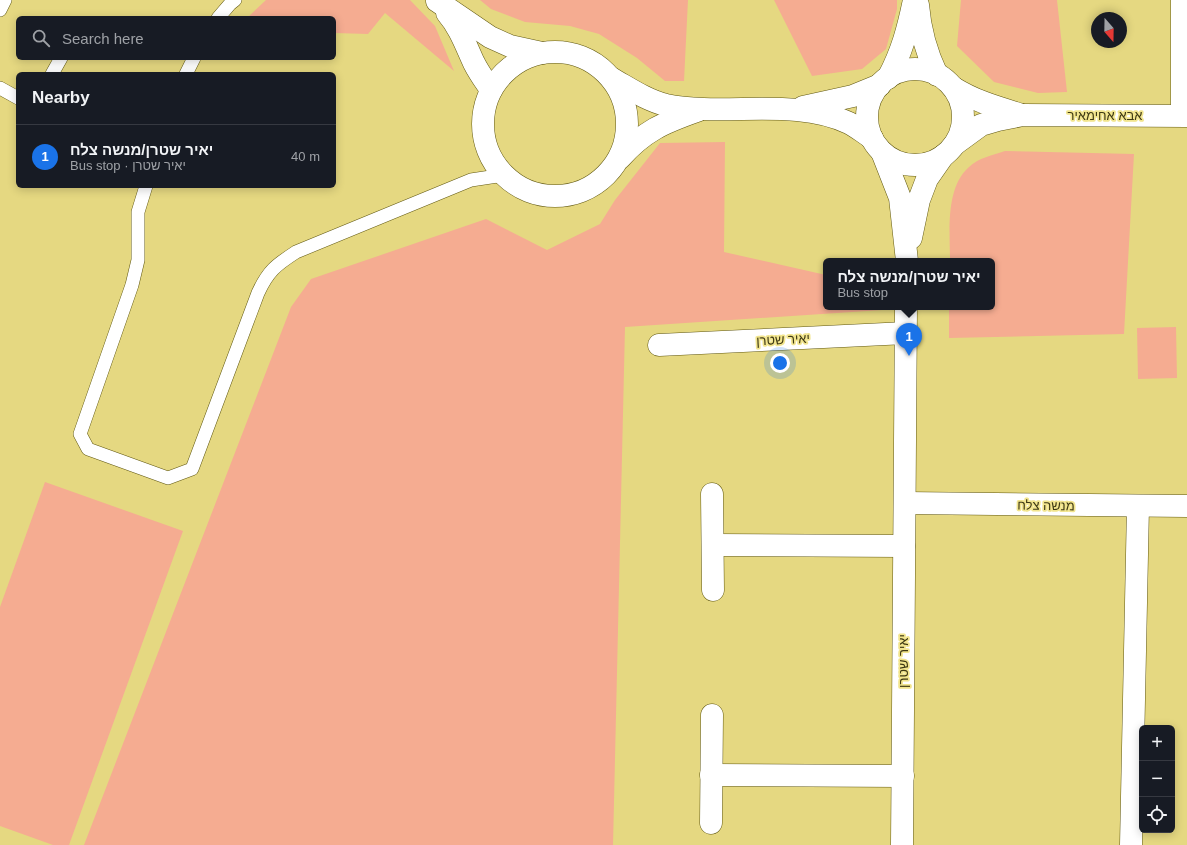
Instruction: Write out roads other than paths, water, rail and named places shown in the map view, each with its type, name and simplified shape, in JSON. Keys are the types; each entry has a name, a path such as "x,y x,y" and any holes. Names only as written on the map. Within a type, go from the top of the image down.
{"street":[{"path":"916,0 920,28 926,49 937,74"},
{"path":"907,258 900,198 867,124 868,110 872,96 898,60 916,0"},
{"path":"1182,0 1184,116"},
{"path":"436,1 490,37 510,46 542,52 568,52 592,62 611,78 646,98 665,104 700,110 791,109 822,104 854,96 897,73 912,70 928,71 937,74 954,88 960,99 963,110 963,122 960,133 927,179 919,200 907,258"},
{"path":"436,1 453,20 474,65 491,90"},
{"path":"542,52 512,66 491,90 483,117 485,142 491,157 504,175 517,185 547,196 557,196 582,191 596,183 633,143 647,132 669,121 700,110"},
{"path":"611,78 618,88 626,110 627,128 617,161"},
{"name":"אבא אחימאיר","path":"954,88 968,97 985,104 1023,115"},
{"path":"791,109 820,114 849,123 892,159 905,164 918,165 931,162 949,150"},
{"name":"אבא אחימאיר","path":"949,150 982,125 1023,115 1184,116"},
{"name":"יאיר שטרן","path":"902,845 906,310"},
{"name":"יאיר שטרן","path":"659,345 906,333"},
{"path":"712,494 713,590"},
{"name":"מנשה צלח","path":"905,503 1187,506"},
{"path":"1131,845 1138,506"},
{"path":"713,544 904,546"},
{"path":"711,823 712,715"},
{"path":"711,775 903,776"}],"lane":[{"path":"0,10 5,0"},
{"path":"220,16 235,0"},
{"path":"53,72 60,60"},
{"path":"187,72 193,60"},
{"path":"0,88 16,97"},
{"path":"145,188 138,212 138,260 132,286 80,434 88,449 168,478 192,469 258,293 265,278 278,263 296,252 471,180 504,175"}],"place":[{"name":"יאיר שטרן/מנשה צלח","path":"909,356"}]}
